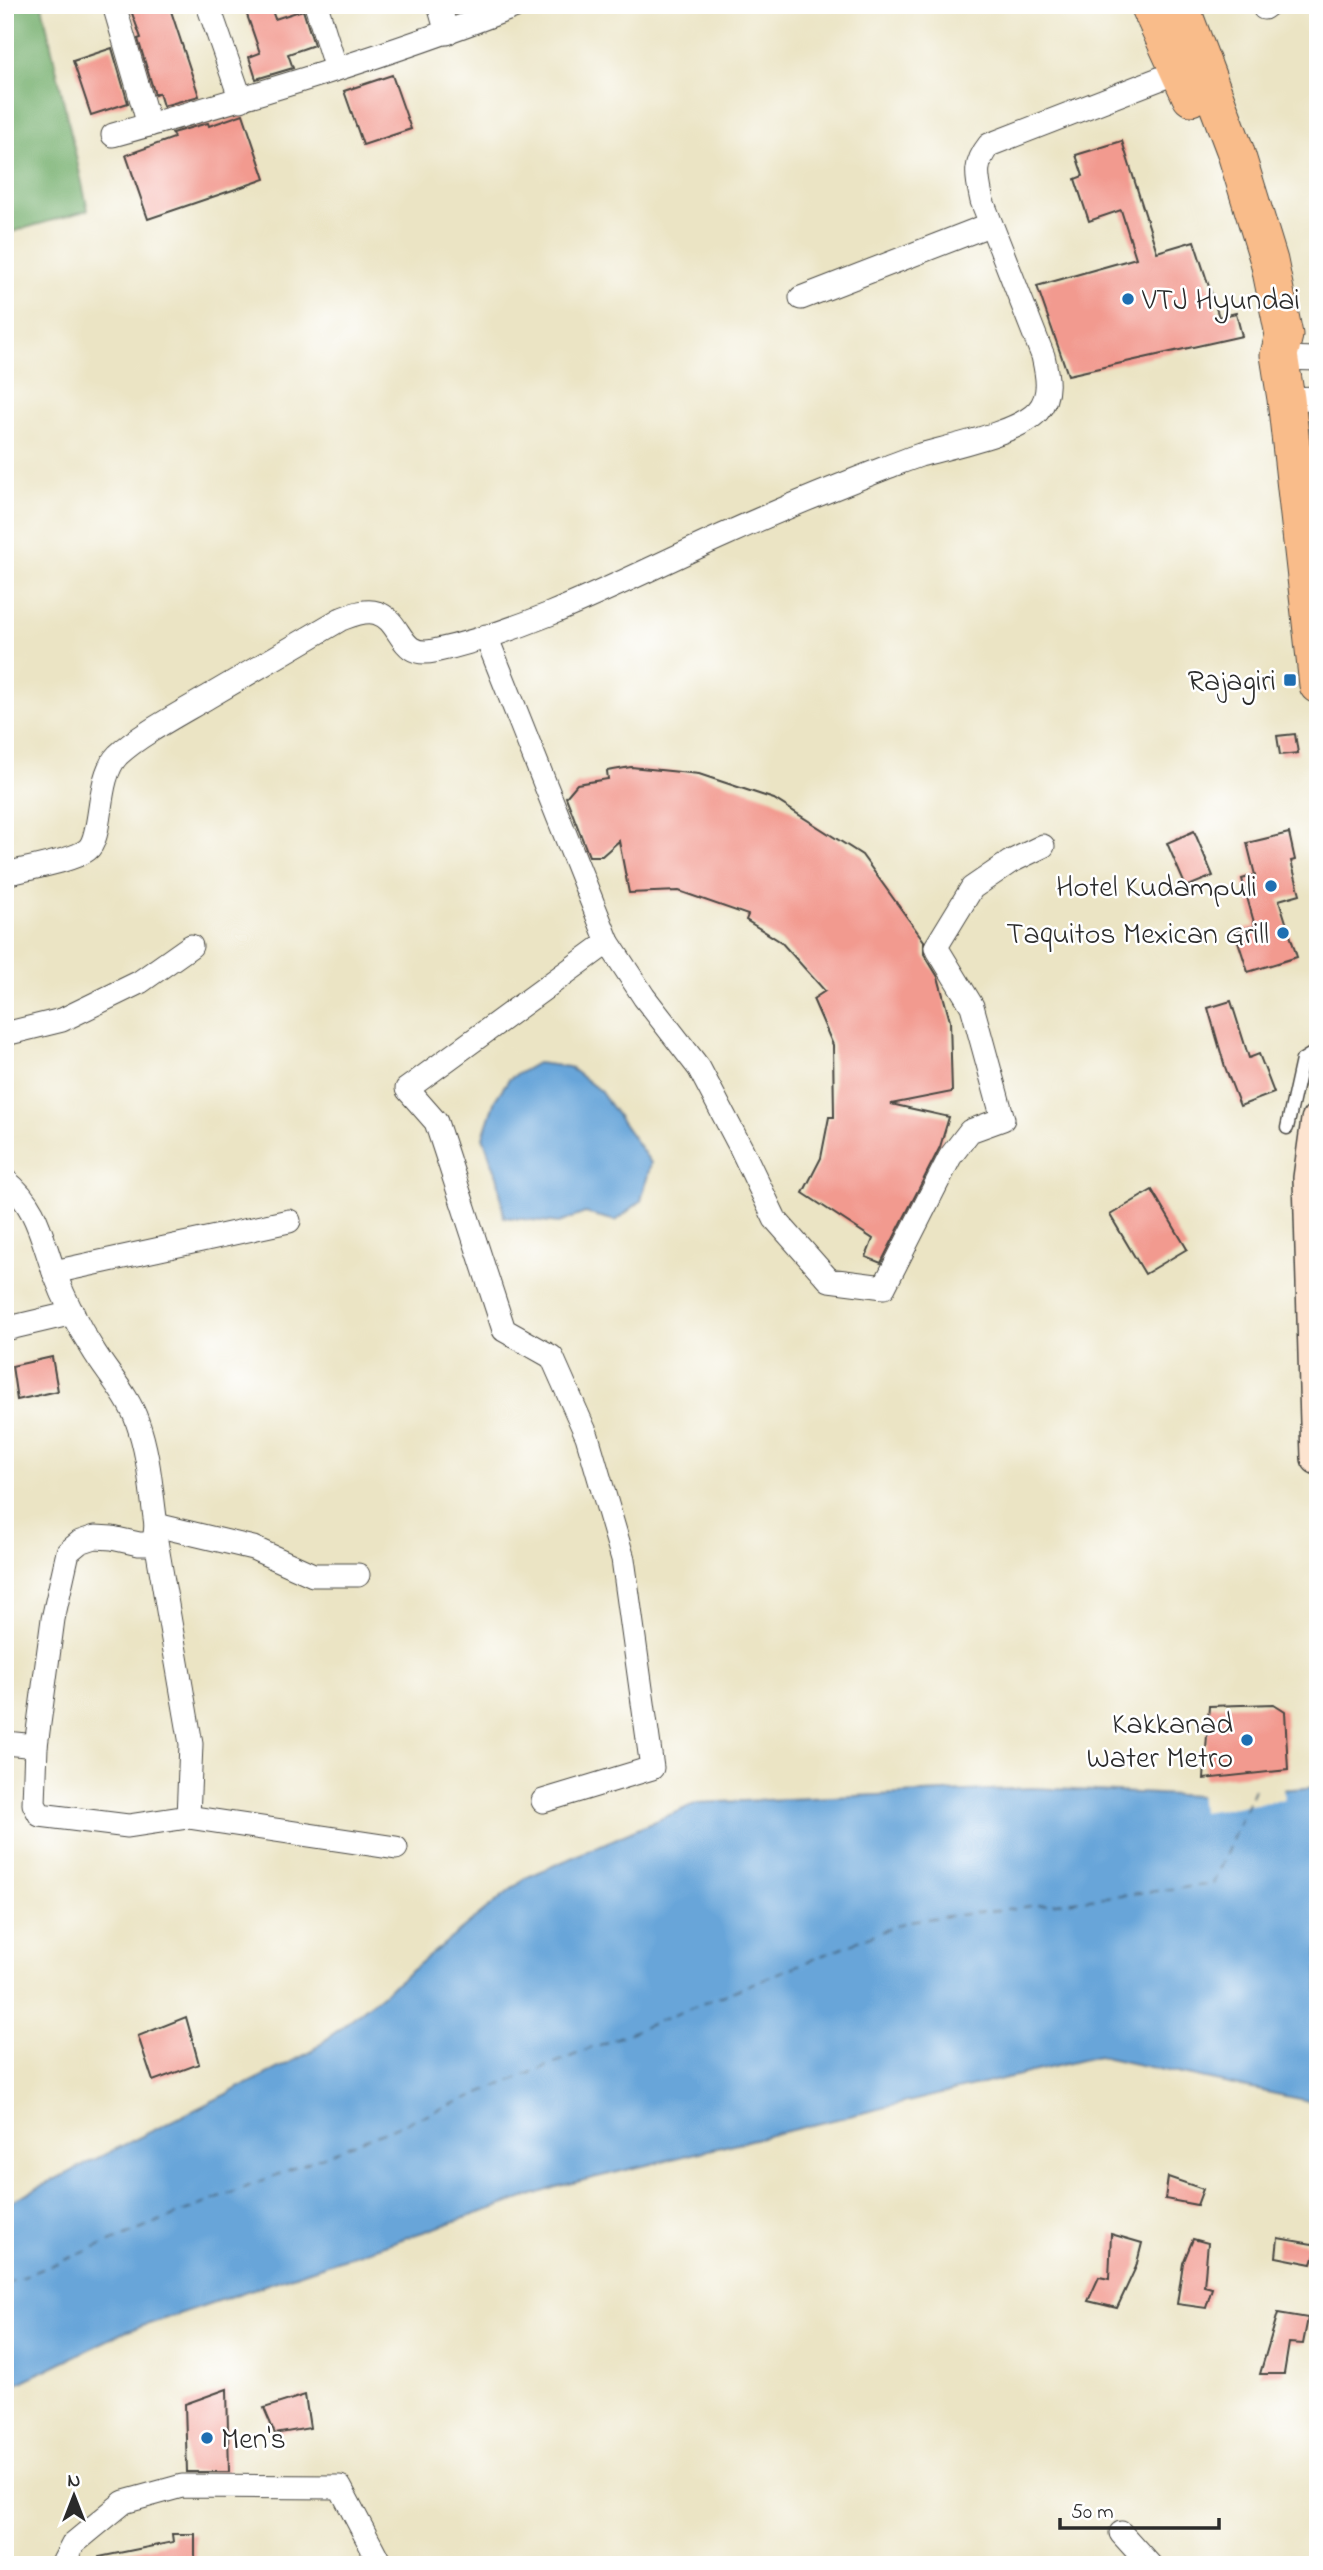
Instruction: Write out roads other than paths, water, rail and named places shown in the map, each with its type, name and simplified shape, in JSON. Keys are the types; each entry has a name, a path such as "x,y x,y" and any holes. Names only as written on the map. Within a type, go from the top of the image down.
{"main road":[{"path":"1149,5 1192,66 1235,150 1269,261 1284,335 1279,356"},
{"path":"1180,5 1192,66 1266,339 1279,356 1302,398 1318,685"}],"street":[{"path":"114,5 149,125"},
{"path":"208,5 241,100"},
{"path":"316,5 336,69"},
{"path":"439,5 447,33"},
{"path":"113,135 241,100 447,33 518,5"},
{"path":"5,874 88,849 94,839 104,784 112,763 119,755 170,719 341,619 361,612 377,613 391,622 404,642 417,652 432,652 486,636 585,600 830,489 915,457 1007,430 1038,411 1049,381 1043,356 989,225 978,180 978,158 989,145 1192,66"},
{"path":"802,298 989,225"},
{"path":"1279,356 1318,359"},
{"path":"486,636 608,943 644,997 699,1068 775,1219 830,1280 884,1287 950,1157 970,1131 1003,1119 972,1006 936,947 972,888 1010,862 1043,846"},
{"path":"543,1801 652,1768 623,1559 587,1436 552,1357 504,1330 436,1122 407,1089 608,943"},
{"path":"5,1034 62,1020 140,982 191,946"},
{"path":"1302,1124 1310,1178 1318,1458"},
{"path":"5,1180 25,1198 44,1236 54,1272 73,1313 91,1348 135,1416 145,1444 155,1530 191,1744 188,1817"},
{"path":"54,1272 289,1221"},
{"path":"5,1329 73,1313"},
{"path":"155,1530 253,1548 313,1574 358,1574"},
{"path":"155,1530 151,1544 95,1537 80,1542 68,1552 53,1619 36,1746 34,1804 40,1815 128,1826 188,1817 396,1849"},
{"path":"5,1743 36,1746"},
{"path":"62,2565 73,2544 124,2502 182,2486 195,2486 340,2487 381,2565"},
{"path":"1121,2533 1150,2565"}],"lane":[{"path":"1302,1124 1302,1060 1318,1050"}],"water":[{"path":"537,1063 569,1067 600,1091 651,1163 641,1201 616,1221 585,1213 559,1223 504,1217 498,1179 483,1137 495,1100 509,1079"},
{"path":"1318,1787 1318,2103 1098,2056 560,2186 122,2333 5,2390 5,2204 311,2052 525,1878 697,1803 1033,1788 1199,1796"}],"place":[{"name":"VTJ Hyundai","path":"1128,299"},
{"name":"Rajagiri","path":"1290,680"},
{"name":"Hotel Kudampuli","path":"1271,886"},
{"name":"Taquitos Mexican Grill","path":"1283,933"},
{"name":"Kakkanad Water Metro","path":"1247,1740"},
{"name":"Men's","path":"207,2438"}]}
